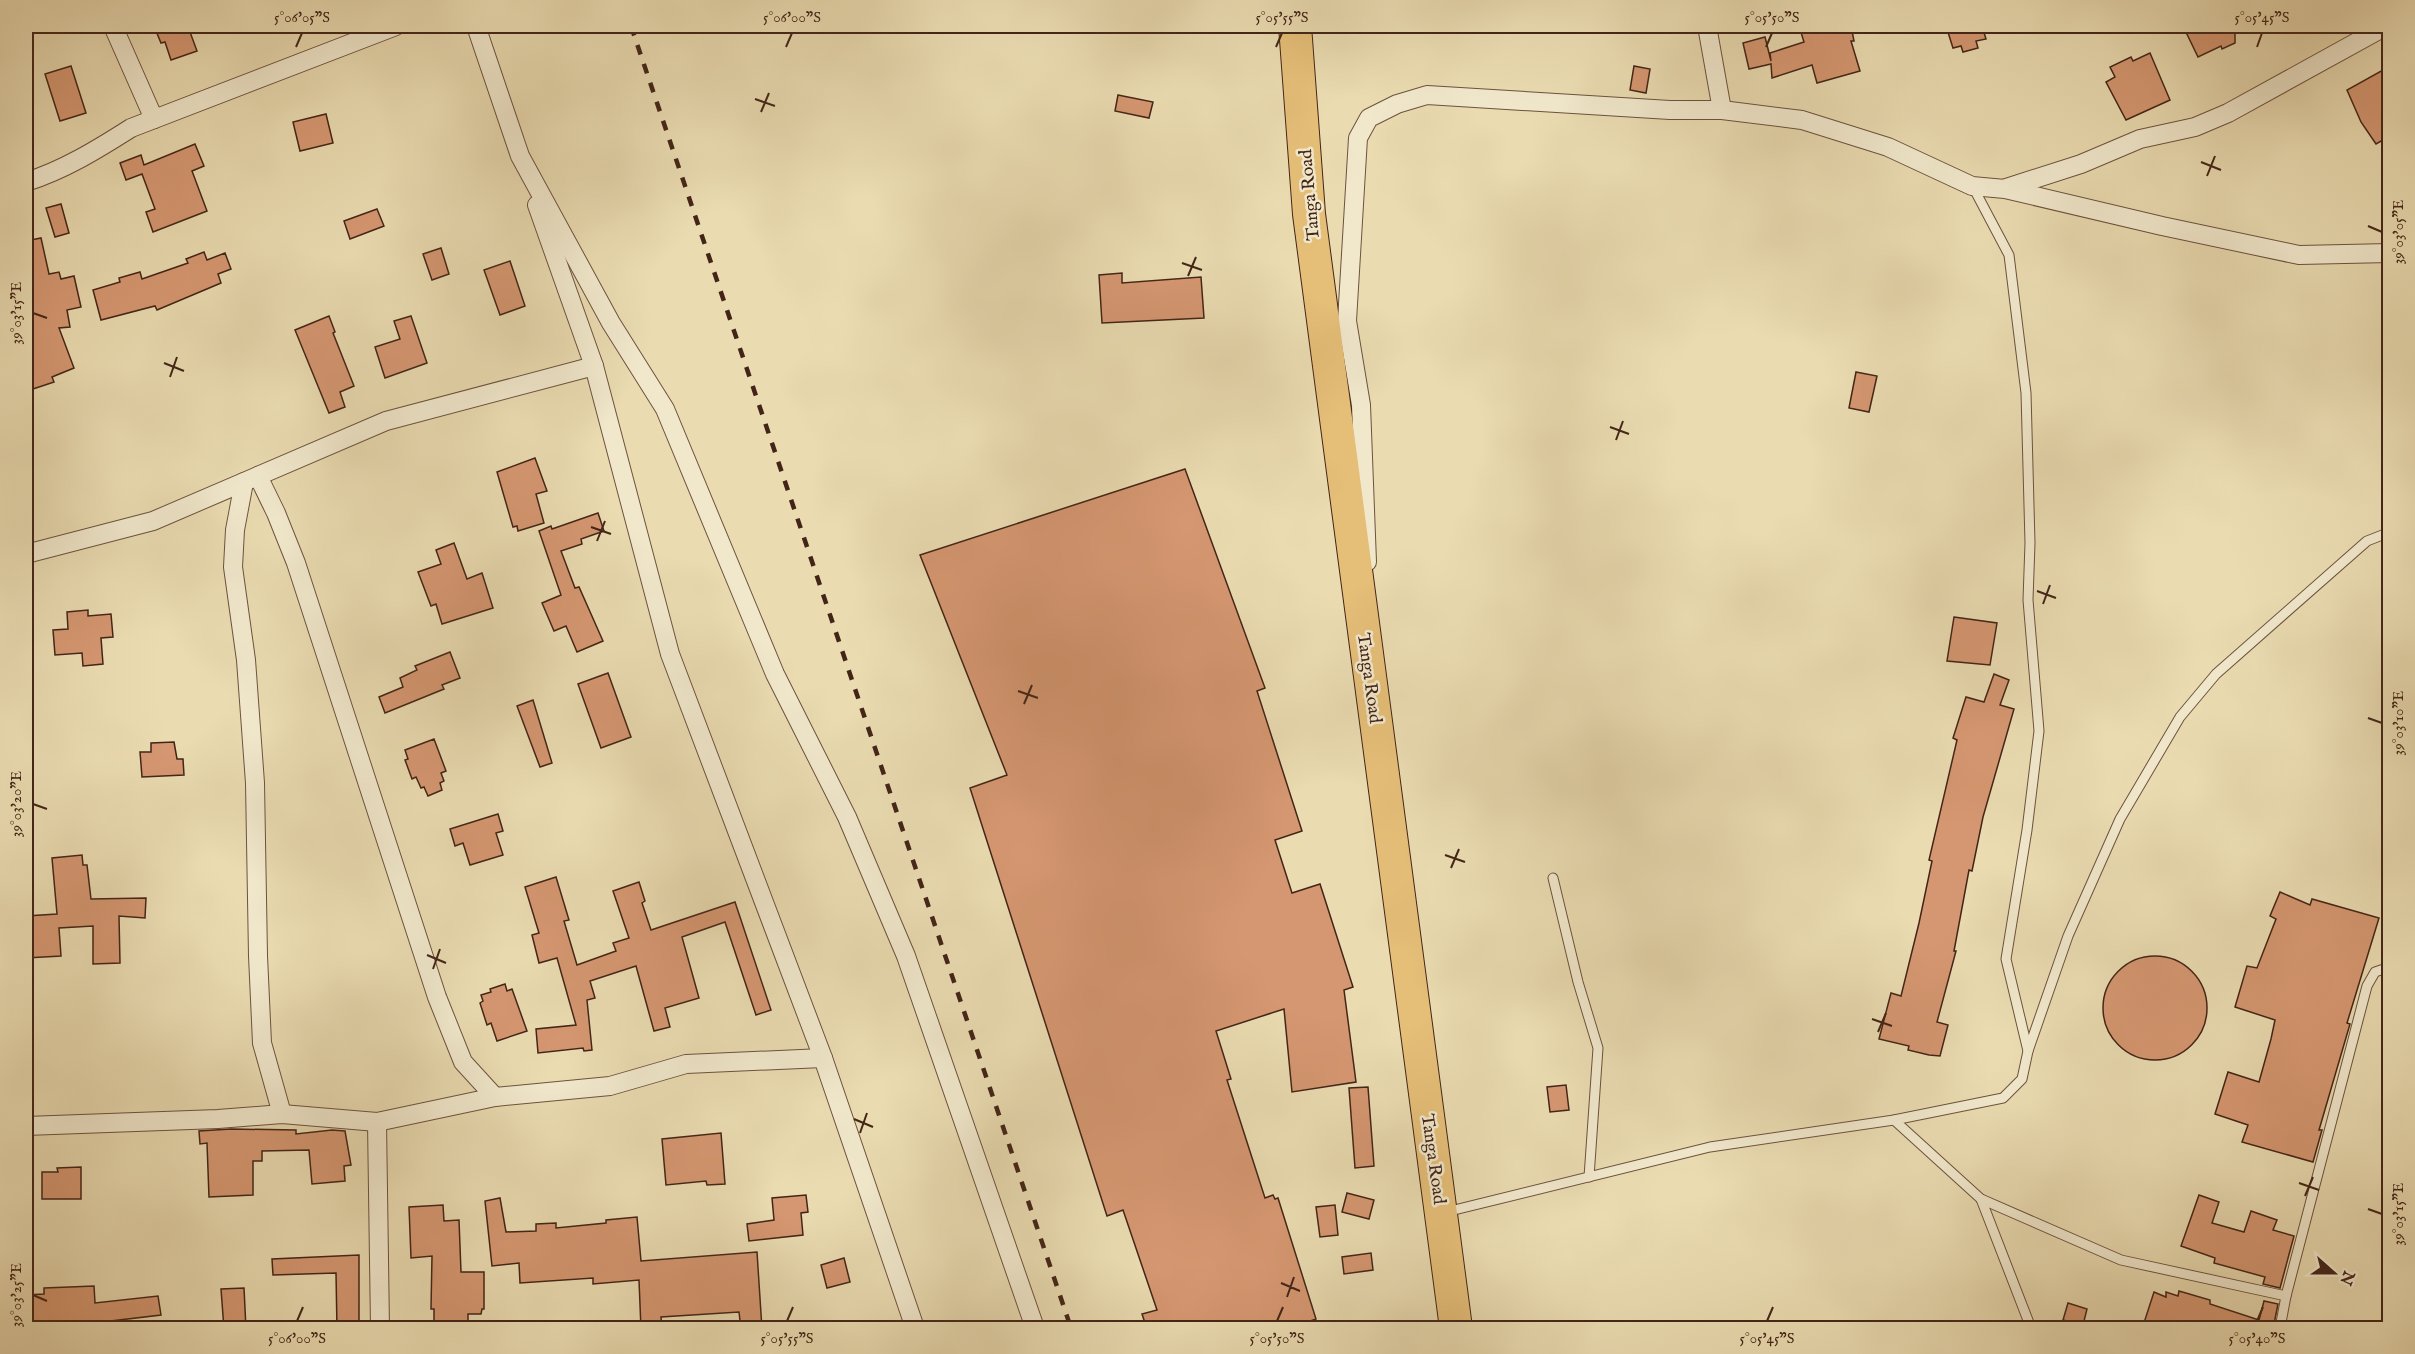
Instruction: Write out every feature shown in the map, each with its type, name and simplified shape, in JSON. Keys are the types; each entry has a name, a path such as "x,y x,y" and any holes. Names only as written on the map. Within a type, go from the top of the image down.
{"highway":[{"name":"Tanga Road","path":"1295,26 1309,214 1456,1329"}],"street":[{"path":"113,26 154,119"},
{"path":"26,182 45,176 92,152 131,128 396,26"},
{"path":"476,26 594,366 670,654 823,1058 915,1329"},
{"path":"1707,26 1722,110"},
{"path":"2005,189 2081,164 2140,139 2195,127 2228,113 2386,26"},
{"path":"1365,636 1368,547 1361,405 1347,321 1358,138 1369,118 1397,104 1427,95 1670,110 1722,110 1802,120 1888,147 1972,186 2005,189 2299,255 2390,253"},
{"path":"520,156 612,323 665,409 775,674 847,817 906,956 1035,1329"},
{"path":"26,555 153,521 386,421 594,366"},
{"path":"251,479 276,513 296,563 437,997 463,1062 495,1097"},
{"path":"251,479 234,530 233,567 246,660 255,783 262,1042 282,1114"},
{"path":"26,1126 218,1119 282,1114 377,1122 495,1097 610,1086 686,1064 823,1058"},
{"path":"377,1122 380,1329"}],"lane":[{"path":"1972,186 2009,255 2026,393 2030,543 2028,600 2039,731 2027,830 2006,959 2028,1051"},
{"path":"1441,1213 1710,1147 1894,1120 2003,1098 2022,1079 2028,1051 2068,936 2120,819 2180,717 2216,674 2367,541 2390,532"},
{"path":"1553,878 1578,982 1598,1048 1589,1177"},
{"path":"2280,1329 2286,1296 2367,986 2375,972 2390,967"},
{"path":"1894,1120 1981,1198 2121,1260 2286,1296"},
{"path":"1981,1198 2031,1329"}],"building":[{"path":"154,26 204,27 190,32 197,51 171,60 165,42 161,43"},
{"path":"1799,26 1851,26 1854,41 1851,41 1860,71 1817,83 1812,65 1772,78 1771,64 1749,69 1743,43 1765,37 1771,61 1770,53 1804,42"},
{"path":"1946,26 1982,26 1986,39 1976,41 1978,48 1963,52 1961,46 1953,48"},
{"path":"2194,26 2235,26 2235,43 2222,49 2221,46 2198,57 2185,30"},
{"path":"2150,53 2170,100 2126,120 2106,82 2115,77 2110,67 2131,57 2133,61"},
{"path":"71,66 86,113 60,121 45,74"},
{"path":"1634,66 1650,69 1646,93 1630,90"},
{"path":"2383,70 2390,83 2390,136 2376,144 2361,122 2347,90"},
{"path":"1118,95 1153,102 1149,118 1115,111"},
{"path":"326,114 333,143 300,151 293,122"},
{"path":"195,144 204,166 192,171 207,211 153,232 146,212 155,209 142,174 126,180 120,163 141,155 144,165"},
{"path":"61,204 69,233 55,237 46,208"},
{"path":"377,209 384,226 350,239 344,221"},
{"path":"41,238 49,274 59,272 61,279 74,276 81,307 67,310 70,327 59,328 74,368 52,377 54,382 30,390 26,374 26,330 33,327 26,303 26,241"},
{"path":"441,248 449,274 432,280 423,254"},
{"path":"204,252 207,260 225,253 231,269 218,274 221,283 157,310 155,306 101,320 93,290 120,282 119,278 140,272 142,279 188,263 186,259"},
{"path":"510,261 525,306 500,315 484,270"},
{"path":"1122,273 1122,283 1201,277 1204,318 1102,323 1099,275"},
{"path":"329,316 335,332 333,333 354,386 340,392 345,407 329,413 295,330"},
{"path":"411,316 427,363 385,378 375,347 400,339 394,321"},
{"path":"1856,372 1877,376 1869,412 1849,408"},
{"path":"535,458 547,491 536,494 544,523 518,531 517,526 513,527 497,472"},
{"path":"1185,469 1265,688 1257,691 1302,831 1275,840 1292,893 1320,884 1353,987 1344,990 1356,1082 1292,1092 1284,1009 1216,1031 1231,1079 1227,1080 1265,1198 1273,1195 1275,1199 1278,1198 1316,1319 1288,1329 1147,1329 1142,1314 1157,1310 1123,1210 1107,1216 970,788 1007,775 920,555"},
{"path":"598,513 604,531 581,539 582,544 561,551 575,588 579,587 603,641 577,652 566,626 554,631 542,603 561,595 539,531 551,526 552,529"},
{"path":"454,543 467,579 482,573 493,608 442,624 436,604 431,606 418,572 441,564 436,550"},
{"path":"88,610 88,616 111,614 113,637 101,638 103,664 83,666 82,653 55,655 53,630 68,629 67,612"},
{"path":"1954,617 1997,623 1990,665 1947,661"},
{"path":"450,652 460,678 442,685 444,689 385,713 379,697 403,687 400,678 417,670 415,666"},
{"path":"608,673 631,737 601,748 578,684"},
{"path":"1994,674 2009,680 2000,705 2014,709 1983,817 1972,871 1969,870 1954,951 1956,951 1937,1022 1948,1025 1940,1056 1929,1055 1908,1050 1909,1046 1879,1039 1891,993 1901,996 1919,923 1932,861 1929,860 1957,740 1953,738 1966,697 1984,702"},
{"path":"533,700 552,763 540,767 517,706"},
{"path":"434,739 446,771 441,773 444,781 440,783 442,790 428,796 416,777 412,779 405,760 408,759 405,750"},
{"path":"174,742 177,759 183,759 184,775 142,777 140,752 151,752 151,743"},
{"path":"498,814 503,831 496,833 503,855 470,865 463,843 455,846 450,829"},
{"path":"82,855 83,865 87,865 91,899 146,898 145,918 119,916 120,963 93,964 93,926 59,928 61,956 26,958 26,916 57,914 52,858"},
{"path":"556,877 569,920 564,921 577,965 616,951 613,943 629,938 613,891 639,882 645,901 642,903 651,930 735,902 771,1010 756,1015 725,922 682,937 699,998 665,1008 670,1027 654,1031 636,966 590,981 595,998 587,1000 592,1050 584,1051 583,1048 538,1053 536,1029 576,1025 557,958 539,963 532,935 539,933 525,887"},
{"path":"2280,892 2310,905 2312,899 2379,918 2347,1023 2350,1024 2319,1130 2322,1130 2313,1162 2242,1142 2248,1125 2215,1114 2228,1072 2259,1082 2275,1020 2235,1007 2247,966 2257,968 2276,919 2270,916"},
{"path":"2155,956 2175,960 2192,971 2203,988 2207,1008 2203,1028 2192,1045 2175,1056 2155,1060 2135,1056 2118,1045 2107,1028 2103,1008 2107,988 2118,971 2135,960"},
{"path":"505,984 507,991 512,989 527,1031 497,1041 491,1023 487,1025 480,1003 483,1001 481,995"},
{"path":"1566,1085 1569,1110 1550,1112 1547,1087"},
{"path":"1368,1087 1374,1166 1355,1168 1349,1088"},
{"path":"296,1130 296,1134 345,1131 351,1165 344,1166 345,1181 312,1184 309,1150 262,1151 262,1161 253,1161 253,1195 209,1197 207,1143 200,1144 199,1131"},
{"path":"721,1133 725,1184 707,1185 706,1181 666,1185 662,1139"},
{"path":"81,1167 81,1199 42,1199 42,1172 58,1172 57,1168"},
{"path":"1347,1193 1374,1200 1369,1219 1342,1212"},
{"path":"806,1195 808,1212 801,1213 803,1235 749,1241 747,1224 774,1220 772,1198"},
{"path":"2199,1195 2219,1202 2212,1223 2244,1232 2251,1211 2277,1220 2273,1230 2294,1236 2280,1288 2263,1284 2265,1277 2214,1263 2215,1258 2181,1246"},
{"path":"500,1198 506,1232 536,1231 536,1224 556,1223 556,1228 637,1217 641,1261 757,1252 762,1329 741,1329 739,1312 661,1317 662,1329 641,1329 639,1280 593,1284 593,1278 520,1283 519,1263 492,1266 485,1201"},
{"path":"443,1205 444,1221 459,1220 461,1272 484,1272 484,1309 481,1314 468,1314 468,1326 444,1325 444,1322 434,1321 434,1309 431,1309 432,1256 411,1258 409,1207"},
{"path":"1335,1205 1338,1235 1320,1237 1316,1207"},
{"path":"1371,1253 1373,1270 1344,1274 1342,1257"},
{"path":"359,1255 359,1329 337,1329 336,1273 273,1275 272,1259"},
{"path":"844,1258 850,1282 827,1288 821,1265"},
{"path":"94,1286 95,1303 158,1296 161,1315 94,1323 94,1329 26,1329 26,1295 44,1294 44,1288"},
{"path":"244,1288 246,1329 224,1329 221,1289"},
{"path":"2179,1291 2210,1300 2210,1304 2259,1320 2264,1301 2278,1304 2273,1329 2142,1329 2154,1292 2166,1297 2166,1292 2178,1296"},
{"path":"2068,1303 2087,1309 2083,1325 2063,1320"}],"railway":[{"path":"631,26 1071,1328"}]}
